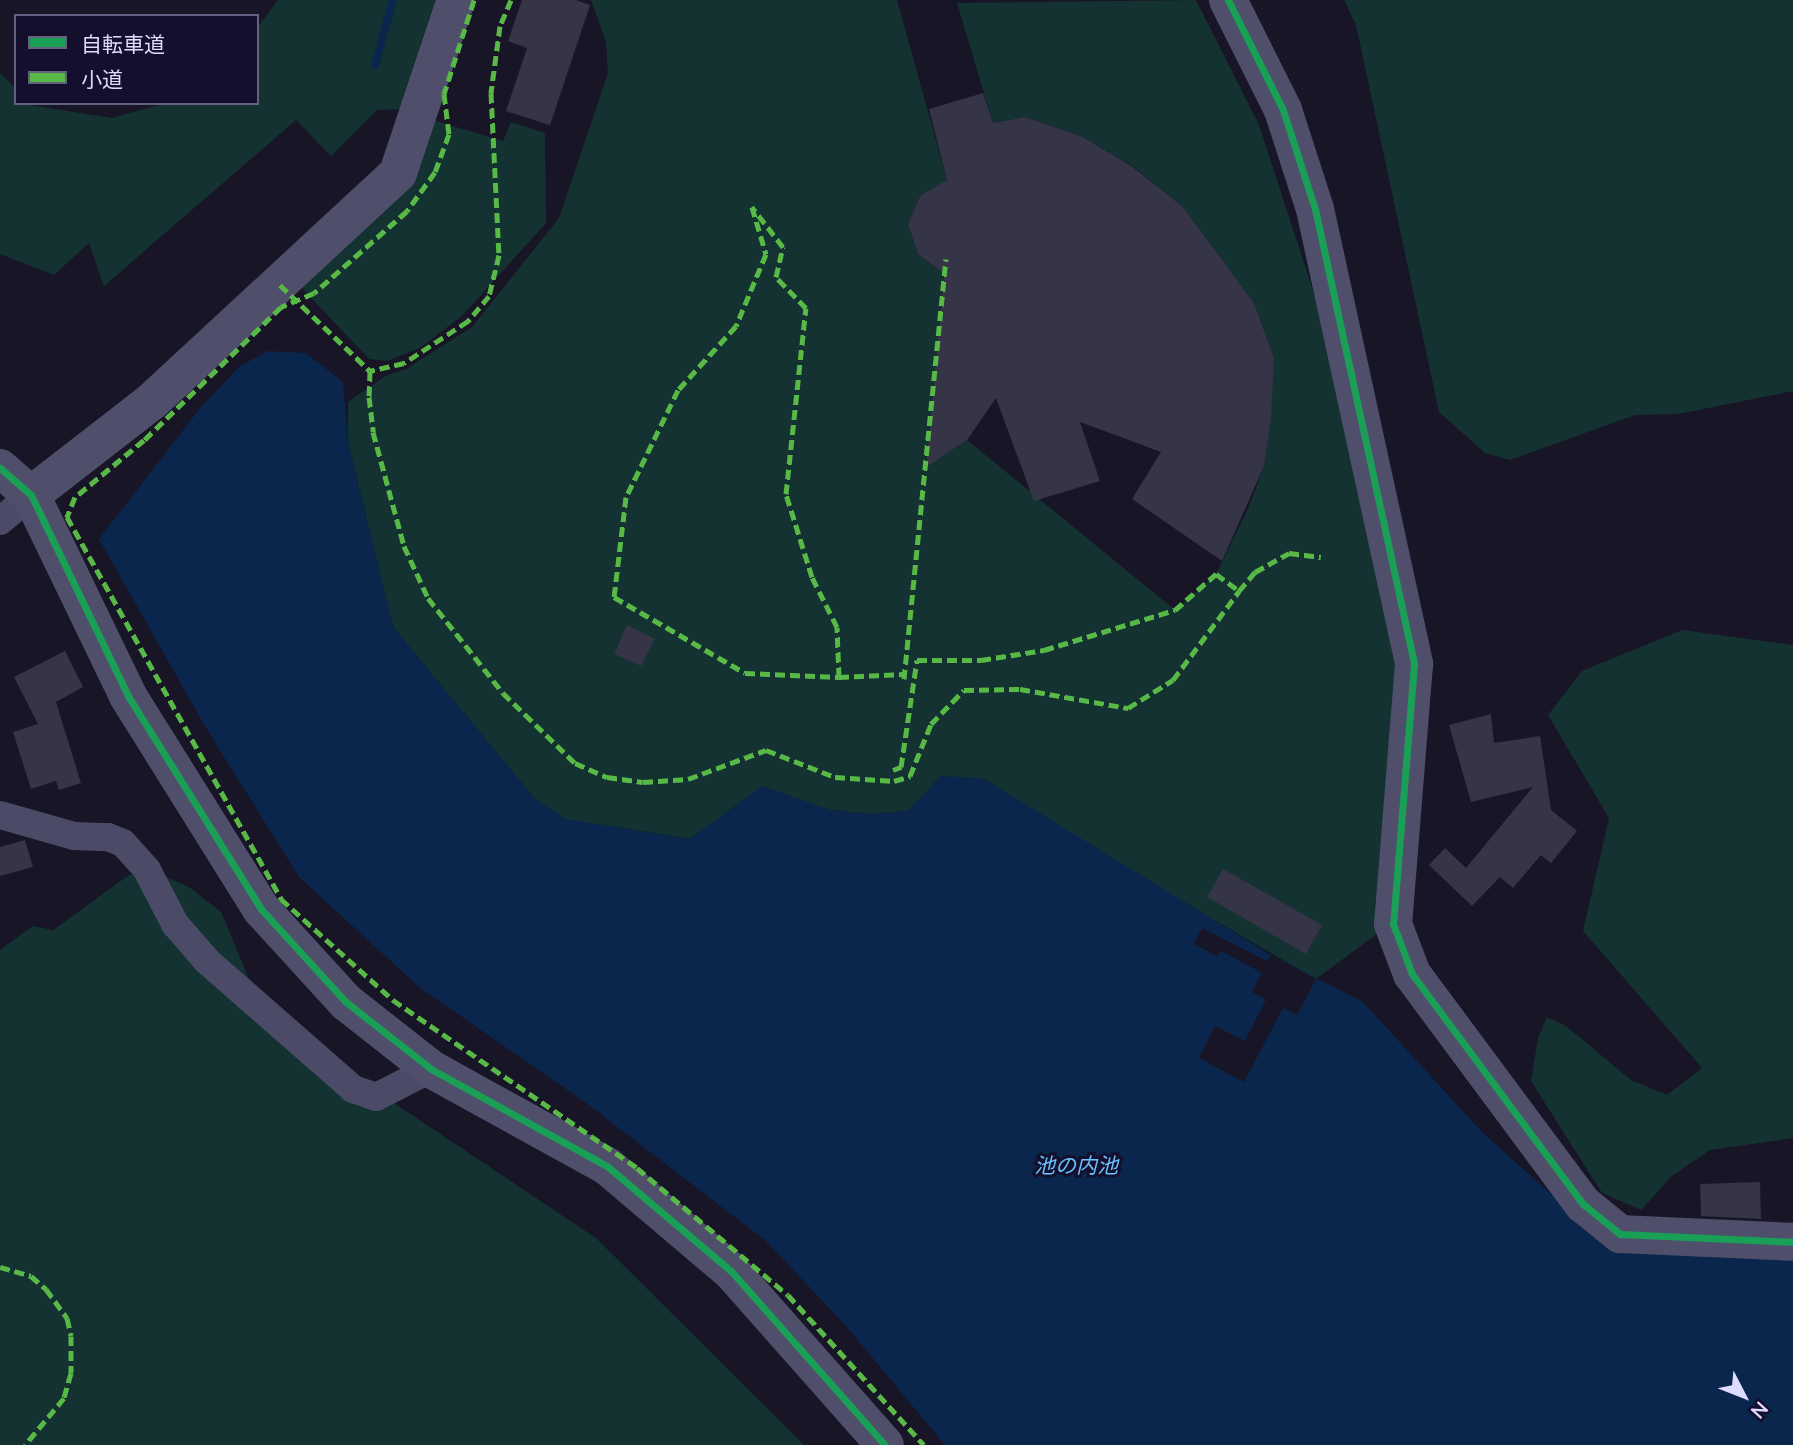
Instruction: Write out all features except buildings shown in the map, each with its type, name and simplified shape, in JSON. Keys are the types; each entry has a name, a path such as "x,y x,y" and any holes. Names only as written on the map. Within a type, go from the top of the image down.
{"street":[{"path":"0,521 152,401 398,173 456,0"},
{"path":"1228,0 1283,110 1315,209 1414,664 1393,924 1412,974 1583,1204 1620,1234 1793,1242"},
{"path":"0,468 31,495 128,696 261,909 346,1002 431,1069 607,1166 732,1271 885,1445"},
{"path":"0,815 74,836 108,836 123,843 147,870 175,924 207,961 354,1089 376,1097 431,1069"}],"green space":[{"path":"278,0 440,0 404,109 377,110 331,156 296,120 104,286 89,243 54,275 0,254 0,73 14,86 14,105 112,118 159,105 259,105 259,25"},
{"path":"591,0 897,0 949,187 920,196 908,224 918,254 944,274 926,466 967,440 1175,610 1216,574 1248,509 1264,466 1274,358 1254,303 1183,207 1134,167 1083,137 1025,117 993,123 957,3 1196,0 1259,125 1369,462 1406,663 1381,931 1316,979 1079,842 984,779 941,776 908,811 870,814 830,810 762,787 690,839 565,819 534,798 393,627 348,442 348,402 385,376 406,369 472,327 559,218 608,73 606,42"},
{"path":"1344,0 1793,0 1793,391 1679,414 1635,415 1510,460 1485,453 1439,412 1356,25"},
{"path":"433,120 503,141 511,122 545,133 546,223 463,315 420,348 387,361 369,359 300,286"},
{"path":"1682,630 1793,645 1793,1138 1710,1150 1672,1176 1641,1210 1602,1193 1531,1081 1538,1038 1547,1017 1566,1026 1631,1080 1667,1095 1702,1068 1583,931 1609,818 1548,715 1582,671"},
{"path":"149,870 189,887 221,912 252,986 373,1089 596,1238 804,1445 0,1445 0,950 33,926 53,930 129,875"}],"water":[{"name":"池の内池","path":"267,351 306,353 343,382 348,442 393,627 534,798 565,819 690,839 762,786 830,810 870,814 908,811 941,776 984,779 1271,955 1363,1002 1482,1132 1593,1232 1793,1252 1793,1445 945,1445 846,1326 765,1240 586,1103 419,987 299,877 206,728 99,539 201,407 239,367"}],"pier":[{"path":"1202,928 1267,961 1271,955 1316,979 1297,1015 1283,1008 1244,1082 1199,1058 1215,1026 1245,1041 1266,1000 1252,992 1262,973 1221,951 1217,956 1194,944"}],"waterway":[{"path":"375,65 393,0"}],"marked path":[{"path":"474,0 444,94 449,134 435,172 407,211 314,293 281,307 144,440 75,497 67,517 281,899 393,1000 637,1168 788,1295 924,1445"},
{"path":"511,0 500,26 491,93 499,255 489,296 468,321 404,363 370,371 369,397 373,432 404,546 428,598 503,693 575,763 607,777 643,782 688,779 766,750 835,777 894,781 910,776 931,724 964,690 1020,689 1128,708 1173,680 1239,591"},
{"path":"839,677 837,627 812,577 786,494 806,308 776,277 783,247 752,207 766,254 736,326 678,390 626,497 614,597 745,673 839,677 904,674"},
{"path":"904,679 946,259"},
{"path":"280,285 370,371"},
{"path":"893,770 901,767 917,660 981,660 1044,650 1175,610 1216,574 1239,591 1255,572 1289,553 1321,557"},
{"path":"0,1267 31,1276 46,1289 67,1318 71,1336 71,1373 64,1398 25,1445"}],"cycle path":[{"path":"1228,0 1283,110 1315,209 1414,664 1393,924 1412,974 1583,1204 1620,1234 1793,1242"},
{"path":"0,468 31,495 128,696 261,909 346,1002 431,1069 607,1166 731,1271 885,1445"}]}
